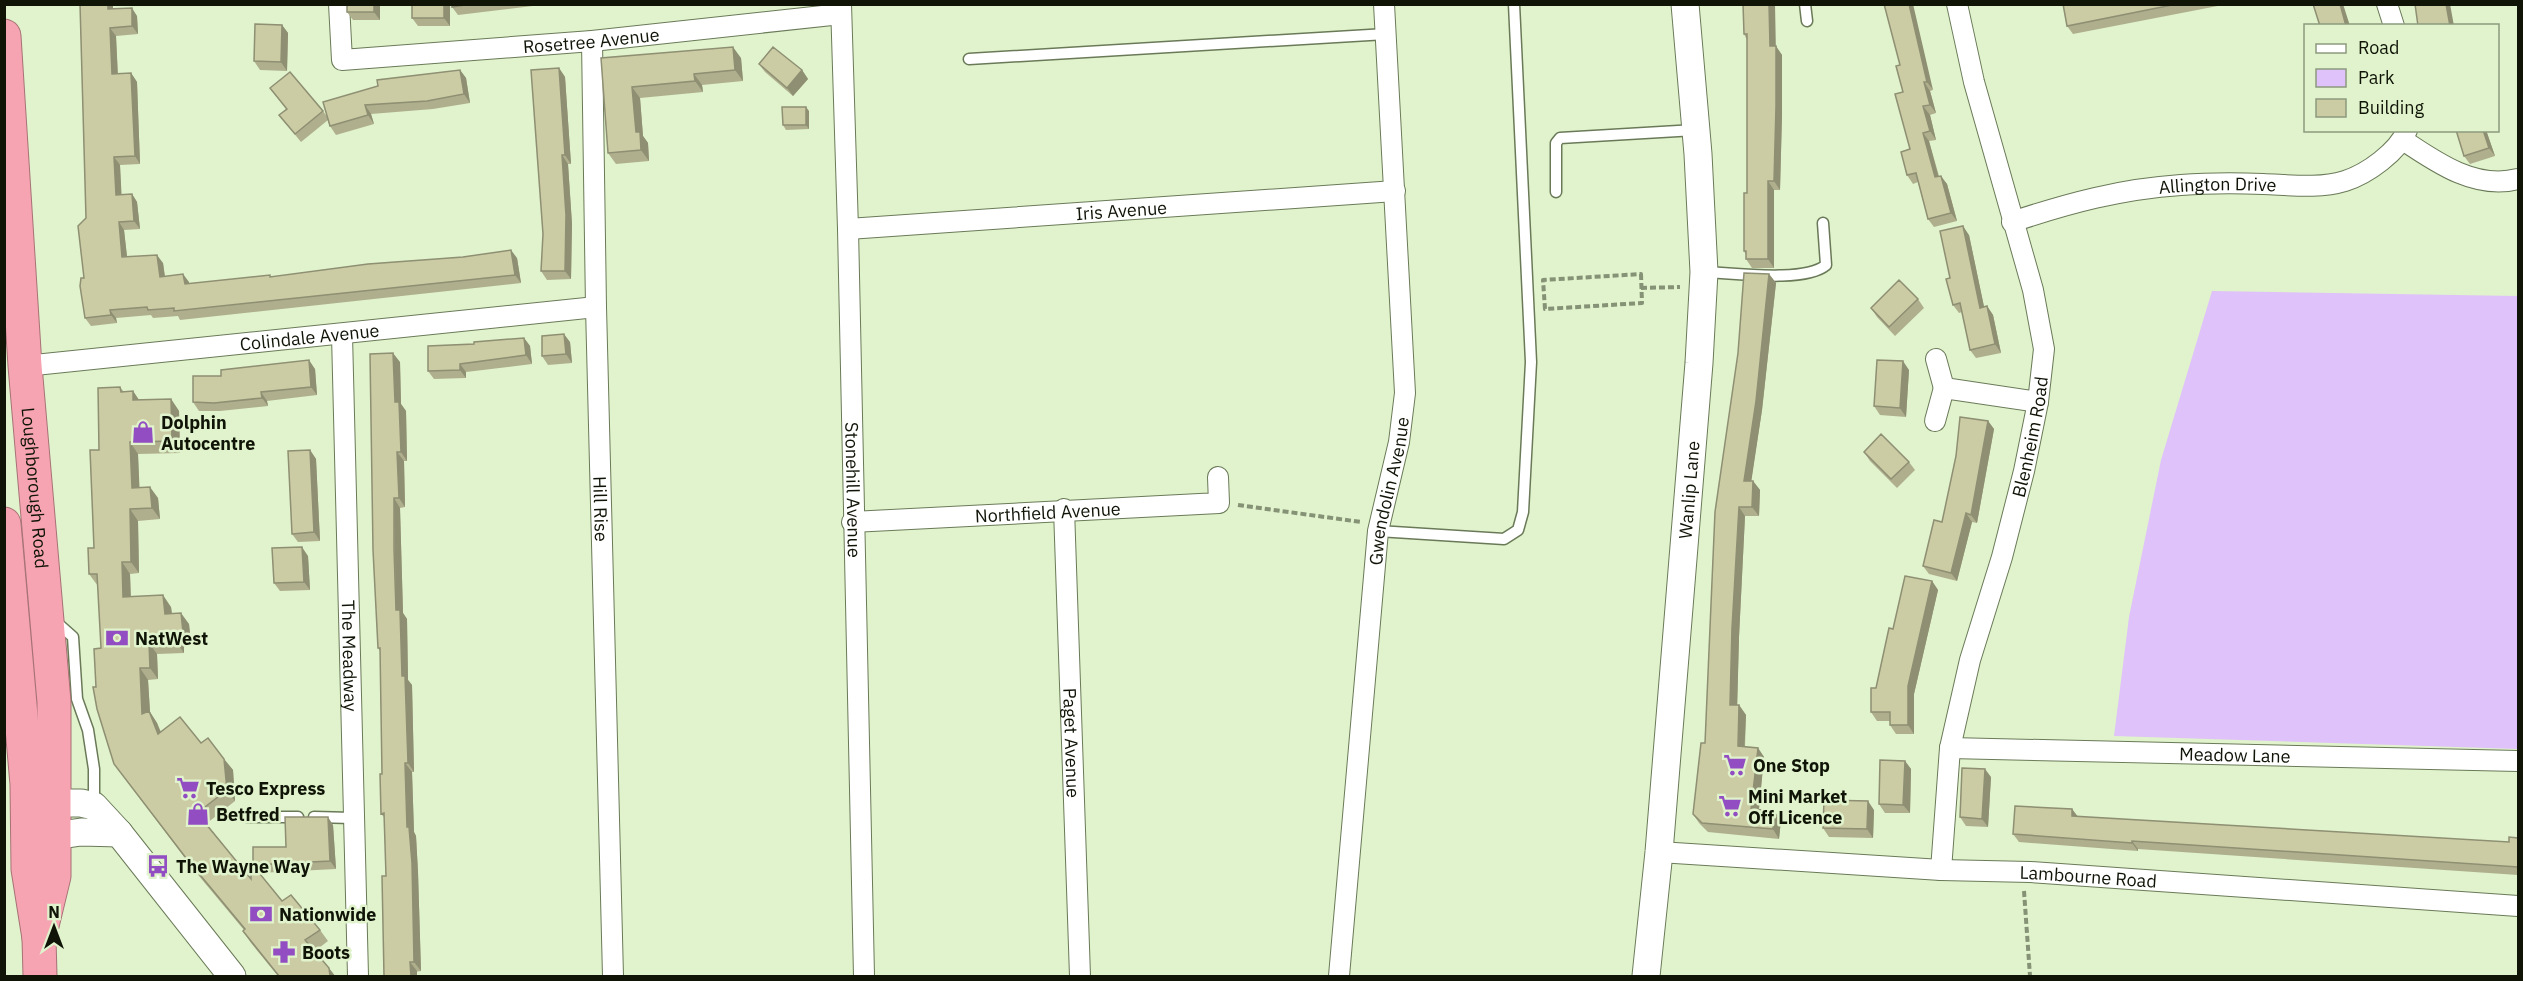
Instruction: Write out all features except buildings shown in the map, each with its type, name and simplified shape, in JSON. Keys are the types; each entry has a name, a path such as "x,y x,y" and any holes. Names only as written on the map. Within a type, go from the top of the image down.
{"highway":[{"name":"Loughborough Road","path":"4,36 25,366 54,702 41,803 41,836 54,876 39,938 40,976"},
{"name":"Loughborough Road","path":"4,524 13,666 41,803"}],"street":[{"name":"Rosetree Avenue","path":"339,4 342,60 592,41 841,9"},
{"name":"Gwendolin Avenue","path":"1339,976 1379,528 1399,442 1405,393 1384,4"},
{"name":"Wanlip Lane","path":"1646,976 1659,852 1699,363 1703,279 1696,130 1685,4"},
{"name":"Blenheim Road","path":"1941,870 1950,748 1970,660 2002,557 2038,402 2044,349 2033,290 1974,82 1957,4"},
{"path":"2387,4 2393,24"},
{"name":"Stonehill Avenue","path":"841,9 864,976"},
{"name":"Hill Rise","path":"592,41 596,307 613,976"},
{"name":"Allington Drive","path":"2012,222 2081,200 2136,190 2181,185 2244,183 2313,186 2345,181 2378,163 2405,135"},
{"path":"2405,135 2446,167 2480,180 2518,179"},
{"name":"Iris Avenue","path":"848,228 1395,191"},
{"name":"Colindale Avenue","path":"25,366 596,307"},
{"name":"The Meadway","path":"342,335 352,818 358,976"},
{"path":"1935,421 1944,388 1936,359"},
{"path":"1944,388 2038,402"},
{"path":"1218,477 1219,503"},
{"name":"Northfield Avenue","path":"852,522 1064,509 1219,503"},
{"name":"Paget Avenue","path":"1064,509 1080,976"},
{"path":"48,615 13,666 54,702"},
{"name":"Meadow Lane","path":"1950,748 2518,761"},
{"path":"41,803 81,803 94,806 119,833 232,976"},
{"path":"41,836 81,832 119,833"},
{"name":"Lambourne Road","path":"1659,852 1941,870 2023,872 2518,906"}],"lane":[{"path":"1379,528 1504,539 1518,530 1522,512 1531,362 1514,4"},
{"path":"1805,4 1807,21"},
{"path":"969,59 1386,34"},
{"path":"1556,192 1556,143 1560,138 1696,130"},
{"path":"1703,279 1818,272 1826,265 1823,223"},
{"path":"48,615 73,637 77,699 88,730 94,769 94,806"},
{"path":"248,817 352,818"}],"path":[{"path":"1641,274 1641,288 1642,303 1545,309 1543,280 1641,274"},
{"path":"1641,288 1703,279"},
{"path":"1219,503 1379,528"},
{"path":"2023,872 2030,976"}],"green space":[{"path":"2212,291 2518,296 2518,749 2114,736 2129,617 2161,460"}],"place":[{"name":"Dolphin Autocentre","path":"143,432"},
{"name":"NatWest","path":"117,638"},
{"name":"One Stop","path":"1735,765"},
{"name":"Tesco Express","path":"188,788"},
{"name":"Mini Market Off Licence","path":"1730,806"},
{"name":"Betfred","path":"198,814"},
{"name":"The Wayne Way","path":"158,866"},
{"name":"Nationwide","path":"261,914"},
{"name":"Boots","path":"284,952"}]}
